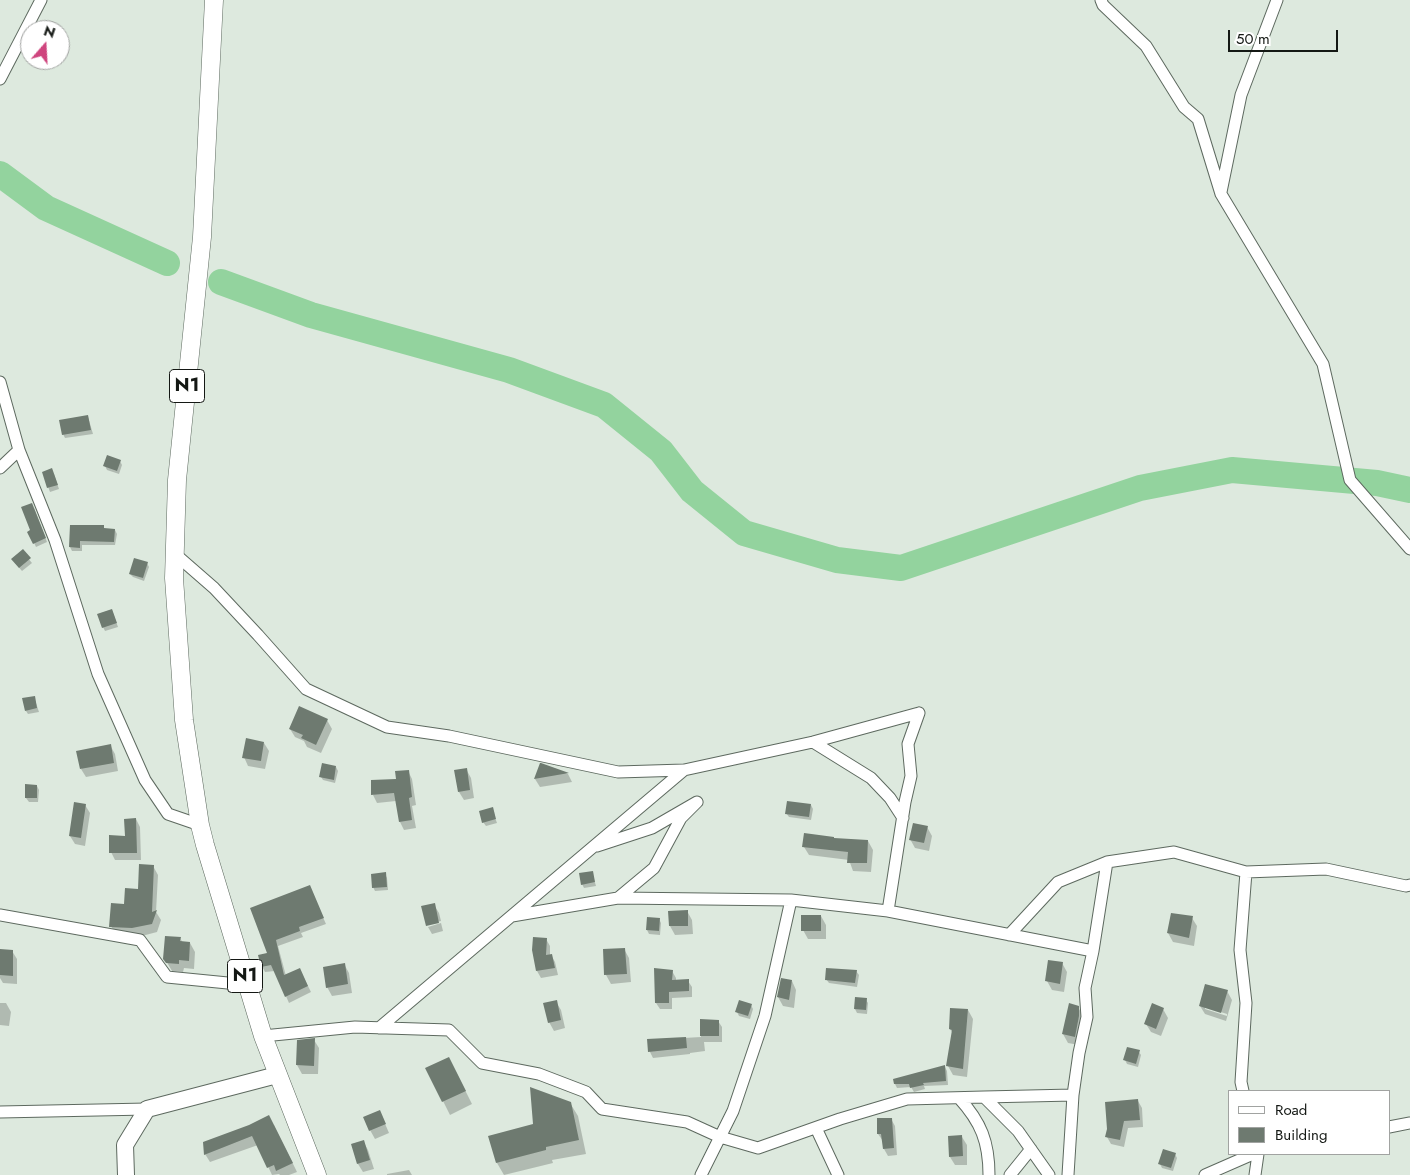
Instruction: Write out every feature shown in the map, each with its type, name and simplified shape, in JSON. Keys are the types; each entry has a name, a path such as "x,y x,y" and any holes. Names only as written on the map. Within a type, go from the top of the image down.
{"main road":[{"name":"N1","path":"214,0 202,237 177,480 174,578 184,720 200,825 232,937 263,1036 317,1175"}],"street":[{"path":"0,79 41,0"},
{"path":"1101,0 1103,5 1146,46 1184,107 1198,119 1221,194 1323,364 1350,480 1410,549"},
{"path":"1221,194 1241,95 1277,0"},
{"path":"0,382 19,450 55,540 98,674 145,780 168,814 200,825"},
{"path":"0,468 19,450"},
{"path":"175,554 214,588 306,689 386,727 449,736 618,772 684,770 813,742 919,713 908,744 911,776 888,912"},
{"path":"813,742 871,778 890,798 903,818"},
{"path":"379,1028 684,770"},
{"path":"590,849 652,828 697,802 681,818 654,868 618,898"},
{"path":"1009,934 1058,882 1108,862 1174,852 1246,872 1326,869 1406,886 1410,885"},
{"path":"1068,1175 1073,1095 1079,1053 1087,1017 1085,988 1108,862"},
{"path":"1243,1090 1241,1082 1246,1003 1240,950 1246,872"},
{"path":"510,916 618,898 791,900 888,912 1093,951"},
{"path":"701,1175 733,1111 765,1016 791,900"},
{"path":"0,915 140,940 167,977 248,985"},
{"path":"263,1036 356,1027 449,1030 482,1063 539,1074 555,1080 586,1092 602,1109 687,1122 720,1137 758,1148 907,1099 1073,1095"},
{"path":"0,1112 147,1109 277,1075"},
{"path":"984,1097 1018,1131 1049,1175"},
{"path":"959,1098 973,1113 983,1133 989,1157 989,1175"},
{"path":"126,1175 125,1145 147,1109"},
{"path":"1390,1127 1410,1123"},
{"path":"816,1128 838,1175"},
{"path":"1010,1175 1031,1149"},
{"path":"1205,1175 1251,1155"},
{"path":"1255,1175 1258,1155"}],"building":[{"path":"88,415 91,430 62,435 59,420"},
{"path":"107,455 121,460 117,471 103,466"},
{"path":"52,468 58,485 47,488 42,472"},
{"path":"32,503 46,538 33,544 27,532 30,530 21,507"},
{"path":"70,525 104,525 104,528 115,529 114,542 80,541 80,548 69,547"},
{"path":"23,549 31,558 19,568 11,559"},
{"path":"134,558 148,562 143,578 129,574"},
{"path":"112,609 117,623 102,628 97,614"},
{"path":"35,696 37,708 25,711 22,698"},
{"path":"299,706 328,719 316,745 301,738 303,735 289,729"},
{"path":"246,738 264,742 261,761 242,758"},
{"path":"111,744 114,763 80,769 76,751"},
{"path":"322,763 336,766 334,780 319,777"},
{"path":"541,763 569,773 534,779"},
{"path":"467,768 470,790 458,792 454,770"},
{"path":"409,770 412,797 409,798 412,820 399,822 394,793 371,795 371,780 396,779 395,771"},
{"path":"25,784 37,785 37,798 25,798"},
{"path":"787,801 811,804 809,817 785,814"},
{"path":"74,802 86,804 81,838 69,836"},
{"path":"493,807 496,819 482,823 479,811"},
{"path":"136,818 137,853 109,853 109,835 125,836 124,819"},
{"path":"913,823 928,826 924,843 909,840"},
{"path":"804,833 834,838 868,840 867,863 847,863 848,852 802,847"},
{"path":"139,864 154,865 152,912 157,910 152,924 132,928 109,927 111,903 124,904 125,888 138,889"},
{"path":"593,871 595,882 581,885 579,873"},
{"path":"386,872 387,887 372,888 371,874"},
{"path":"310,885 324,918 299,927 300,931 276,940 284,975 300,968 308,986 285,997 271,965 261,967 258,955 267,953 250,908"},
{"path":"435,903 439,923 426,926 421,906"},
{"path":"688,910 688,926 669,926 668,911"},
{"path":"1171,913 1193,916 1189,938 1167,933"},
{"path":"801,915 821,915 821,931 801,931"},
{"path":"647,917 660,918 659,931 646,930"},
{"path":"165,936 181,937 180,941 190,942 189,961 179,960 179,964 166,963 163,959"},
{"path":"533,937 547,938 546,955 552,954 555,968 536,971 532,950"},
{"path":"625,948 627,974 604,975 603,949"},
{"path":"0,949 13,950 13,976 0,975"},
{"path":"1048,960 1063,962 1060,984 1045,981"},
{"path":"345,963 348,984 326,988 323,967"},
{"path":"654,968 673,970 672,980 689,979 689,991 669,992 669,1003 655,1003"},
{"path":"826,968 857,970 855,983 825,980"},
{"path":"781,978 792,980 789,1000 777,997"},
{"path":"1205,984 1228,990 1221,1013 1199,1006"},
{"path":"855,997 867,998 866,1010 854,1009"},
{"path":"557,1000 561,1020 548,1023 543,1003"},
{"path":"739,1000 752,1004 748,1016 735,1012"},
{"path":"1069,1003 1079,1006 1075,1037 1062,1034"},
{"path":"1152,1003 1164,1008 1156,1029 1144,1024"},
{"path":"950,1008 968,1009 963,1069 946,1066 952,1030 949,1029"},
{"path":"700,1019 719,1020 719,1036 700,1036"},
{"path":"686,1037 687,1048 648,1052 647,1039"},
{"path":"315,1038 314,1066 296,1065 297,1040"},
{"path":"1127,1047 1140,1050 1136,1064 1123,1060"},
{"path":"449,1057 466,1091 442,1102 425,1068"},
{"path":"945,1065 946,1081 923,1083 924,1085 910,1088 909,1084 894,1084 893,1079"},
{"path":"530,1087 571,1102 579,1140 546,1147 546,1150 496,1163 488,1136 533,1124"},
{"path":"1138,1099 1140,1120 1124,1121 1120,1140 1105,1137 1107,1129 1105,1102"},
{"path":"380,1110 386,1124 369,1131 363,1117"},
{"path":"269,1115 293,1163 276,1171 274,1165 267,1168 252,1136 204,1155 203,1142 249,1125"},
{"path":"877,1118 892,1118 894,1148 883,1149 881,1134 877,1134"},
{"path":"962,1135 963,1156 949,1157 948,1136"},
{"path":"364,1140 370,1160 357,1164 351,1144"},
{"path":"1163,1149 1176,1153 1171,1168 1158,1164"}],"waterway":[{"path":"0,174 46,208 167,263"},
{"path":"221,282 311,315 509,370 604,405 661,451 692,491 744,533 837,560 901,568 1140,488 1232,470 1377,483 1410,490"}]}
